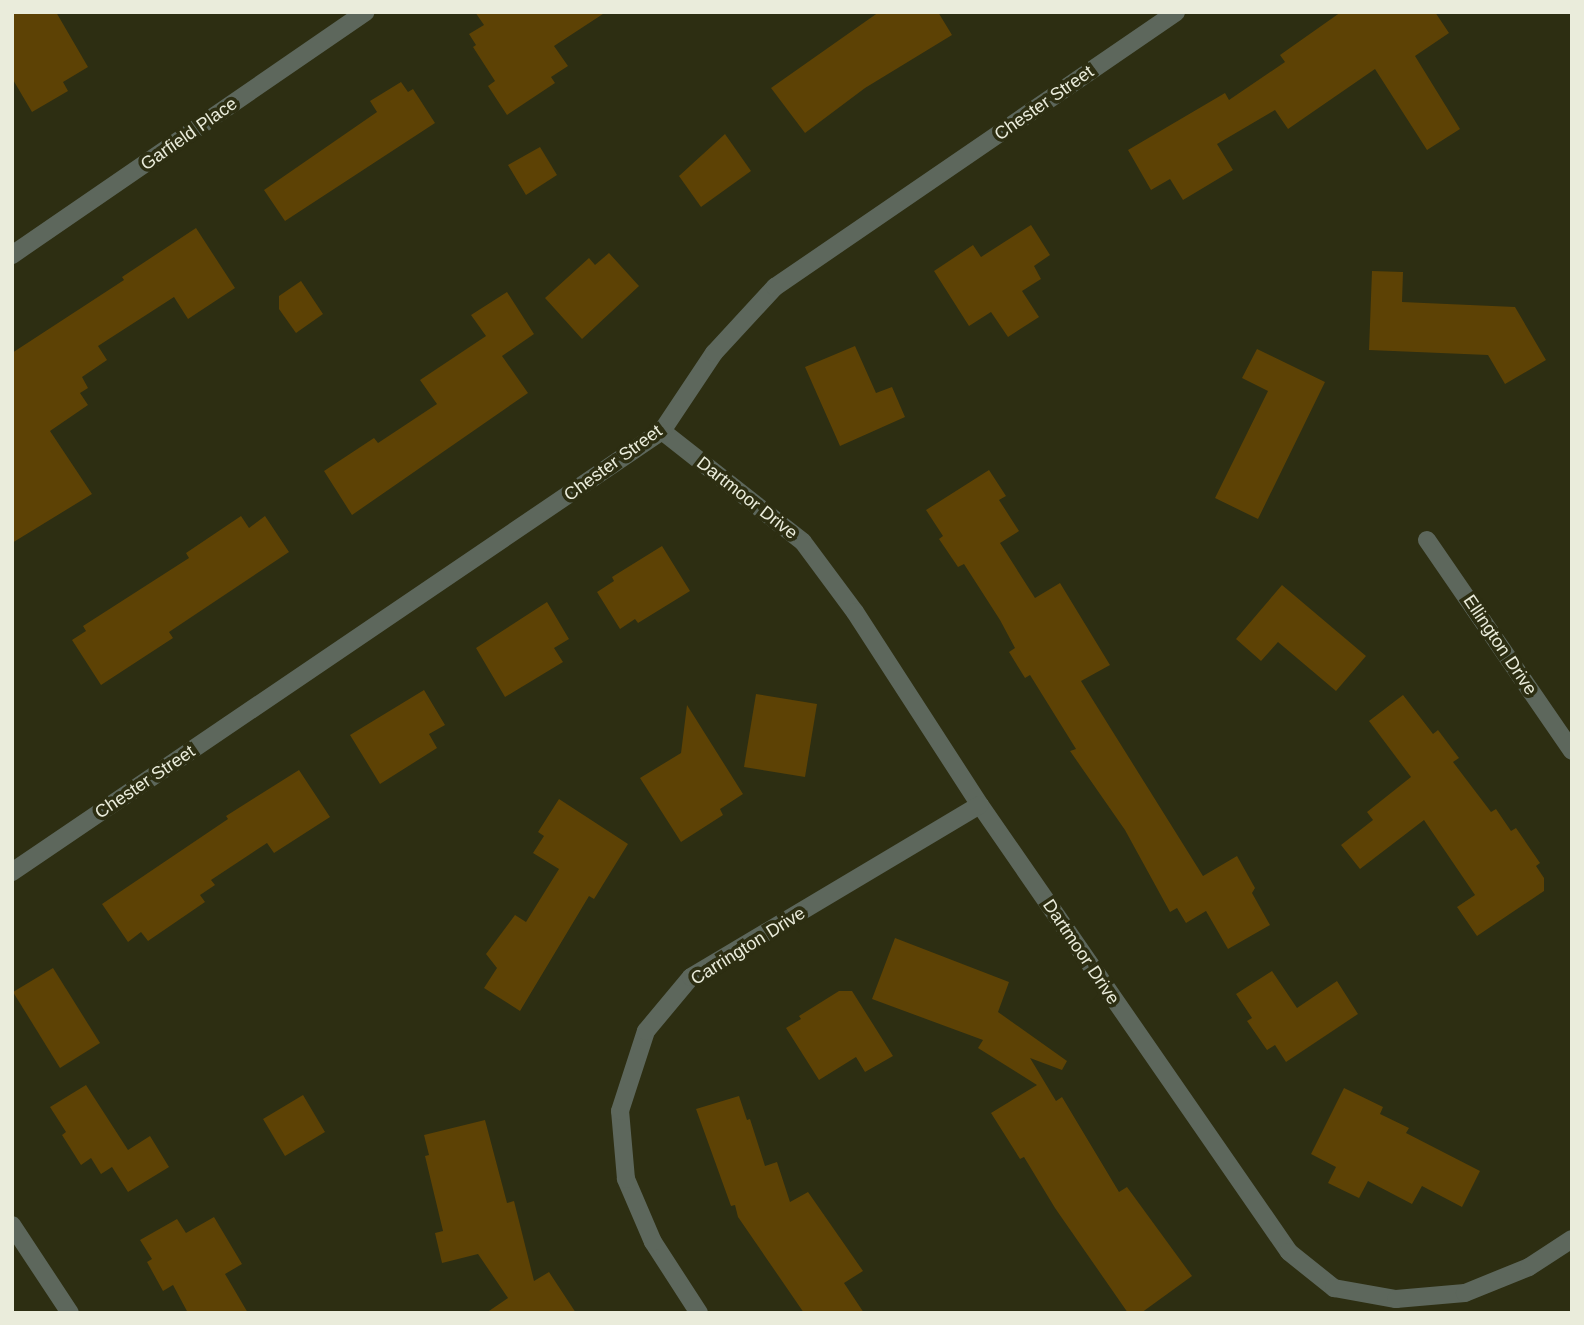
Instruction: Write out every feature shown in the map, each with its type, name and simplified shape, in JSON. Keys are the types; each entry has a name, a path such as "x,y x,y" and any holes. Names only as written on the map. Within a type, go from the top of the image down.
{"street":[{"name":"Garfield Place","path":"12,255 366,12"},
{"name":"Chester Street","path":"12,872 662,431 714,353 775,287 1176,12"},
{"name":"Dartmoor Drive","path":"662,431 803,542 855,612 980,805 1289,1252 1334,1289 1396,1299 1465,1293 1529,1267 1572,1240"},
{"name":"Ellington Drive","path":"1427,540 1572,751"},
{"name":"Carrington Drive","path":"699,1313 653,1242 626,1179 620,1111 646,1031 691,977 980,805"},
{"path":"12,1225 71,1313"}],"building":[{"path":"12,12 56,12 88,67 63,82 68,91 32,112 12,78"},
{"path":"475,12 606,12 554,46 568,66 551,77 555,83 507,115 488,86 495,81 473,47 476,45 469,34 484,25"},
{"path":"879,12 938,12 952,35 865,88 805,133 771,88"},
{"path":"1341,12 1435,12 1449,33 1415,56 1460,129 1427,150 1375,69 1288,129 1275,110 1217,144 1233,170 1183,200 1170,179 1151,190 1128,150 1225,93 1229,100 1285,62 1280,55"},
{"path":"401,82 408,92 413,89 435,123 285,221 264,190 377,112 370,101"},
{"path":"725,134 751,171 701,207 679,176"},
{"path":"540,147 557,175 526,195 508,165"},
{"path":"1031,225 1050,255 1034,266 1041,279 1022,291 1039,317 1008,337 991,312 969,326 934,271 973,245 981,257"},
{"path":"196,228 235,288 188,319 174,297 98,346 107,360 82,377 88,388 80,393 88,405 50,431 92,494 12,543 12,353 124,280 122,277"},
{"path":"609,253 639,286 582,339 545,298 589,258 595,265"},
{"path":"1372,271 1403,272 1402,302 1515,307 1546,360 1505,384 1488,355 1369,350"},
{"path":"301,281 323,314 296,333 279,309 279,296"},
{"path":"507,292 534,334 502,356 528,393 352,515 324,471 374,438 378,443 437,404 420,380 486,336 471,315"},
{"path":"855,346 876,393 892,387 905,417 840,446 805,367"},
{"path":"1257,349 1325,382 1258,519 1215,498 1268,391 1242,378"},
{"path":"989,470 1006,496 999,500 1019,531 1000,543 1035,598 1060,583 1110,665 1081,681 1203,876 1237,856 1255,888 1252,893 1270,925 1228,949 1206,911 1186,923 1177,908 1170,912 1125,830 1070,751 1076,749 1030,675 1025,678 1009,652 1015,648 1000,620 964,564 958,567 939,539 943,536 926,510"},
{"path":"241,516 249,528 265,516 289,552 169,632 173,638 101,685 72,640 86,631 83,626 189,558 186,553"},
{"path":"662,546 690,591 638,623 635,619 620,629 597,592 614,581 612,577"},
{"path":"1282,585 1366,656 1336,691 1278,642 1261,661 1236,639"},
{"path":"547,602 569,639 554,648 563,662 505,697 476,648"},
{"path":"424,690 445,725 429,734 437,748 380,784 350,735"},
{"path":"756,694 817,704 805,777 744,767"},
{"path":"1403,695 1433,734 1438,730 1459,758 1453,762 1491,812 1496,809 1511,831 1516,828 1540,863 1536,866 1544,878 1544,891 1477,936 1457,907 1475,895 1424,820 1360,869 1341,845 1373,820 1367,812 1411,777 1369,721"},
{"path":"687,705 743,794 720,809 723,815 681,842 640,778 681,753"},
{"path":"299,770 330,817 274,853 267,843 211,880 215,885 200,895 205,902 148,941 141,932 128,942 102,904 228,819 226,816"},
{"path":"559,799 628,844 594,899 589,896 520,1011 484,988 497,968 486,954 515,915 526,922 559,869 533,853 544,836 538,832"},
{"path":"895,938 1009,982 998,1012 1067,1061 1062,1070 1030,1058 1056,1101 1062,1097 1119,1192 1127,1187 1192,1276 1141,1313 1128,1313 1055,1208 1024,1157 1020,1159 991,1113 1037,1085 978,1048 983,1040 872,999"},
{"path":"53,968 100,1043 60,1068 13,992"},
{"path":"1272,971 1297,1008 1337,981 1358,1014 1286,1062 1275,1045 1267,1050 1247,1021 1252,1018 1236,994"},
{"path":"839,991 852,991 893,1056 865,1072 856,1057 819,1080 786,1028 801,1019 799,1016"},
{"path":"86,1085 128,1150 150,1136 169,1167 128,1192 112,1167 101,1174 91,1158 81,1165 62,1135 66,1132 50,1107"},
{"path":"1344,1088 1383,1107 1380,1114 1409,1128 1406,1133 1480,1171 1462,1207 1422,1186 1412,1204 1368,1181 1359,1198 1328,1183 1336,1167 1311,1154"},
{"path":"303,1095 325,1132 285,1156 263,1119"},
{"path":"739,1096 747,1120 750,1119 765,1166 777,1162 790,1202 808,1192 863,1271 844,1283 864,1313 804,1313 738,1217 735,1205 731,1206 696,1109"},
{"path":"485,1120 507,1203 514,1201 534,1281 549,1272 576,1313 486,1313 508,1298 478,1254 442,1263 435,1233 443,1231 425,1156 429,1155 424,1135"},
{"path":"214,1217 242,1264 225,1274 248,1313 188,1313 173,1285 163,1291 147,1262 152,1259 140,1240 177,1219 186,1233"}]}
